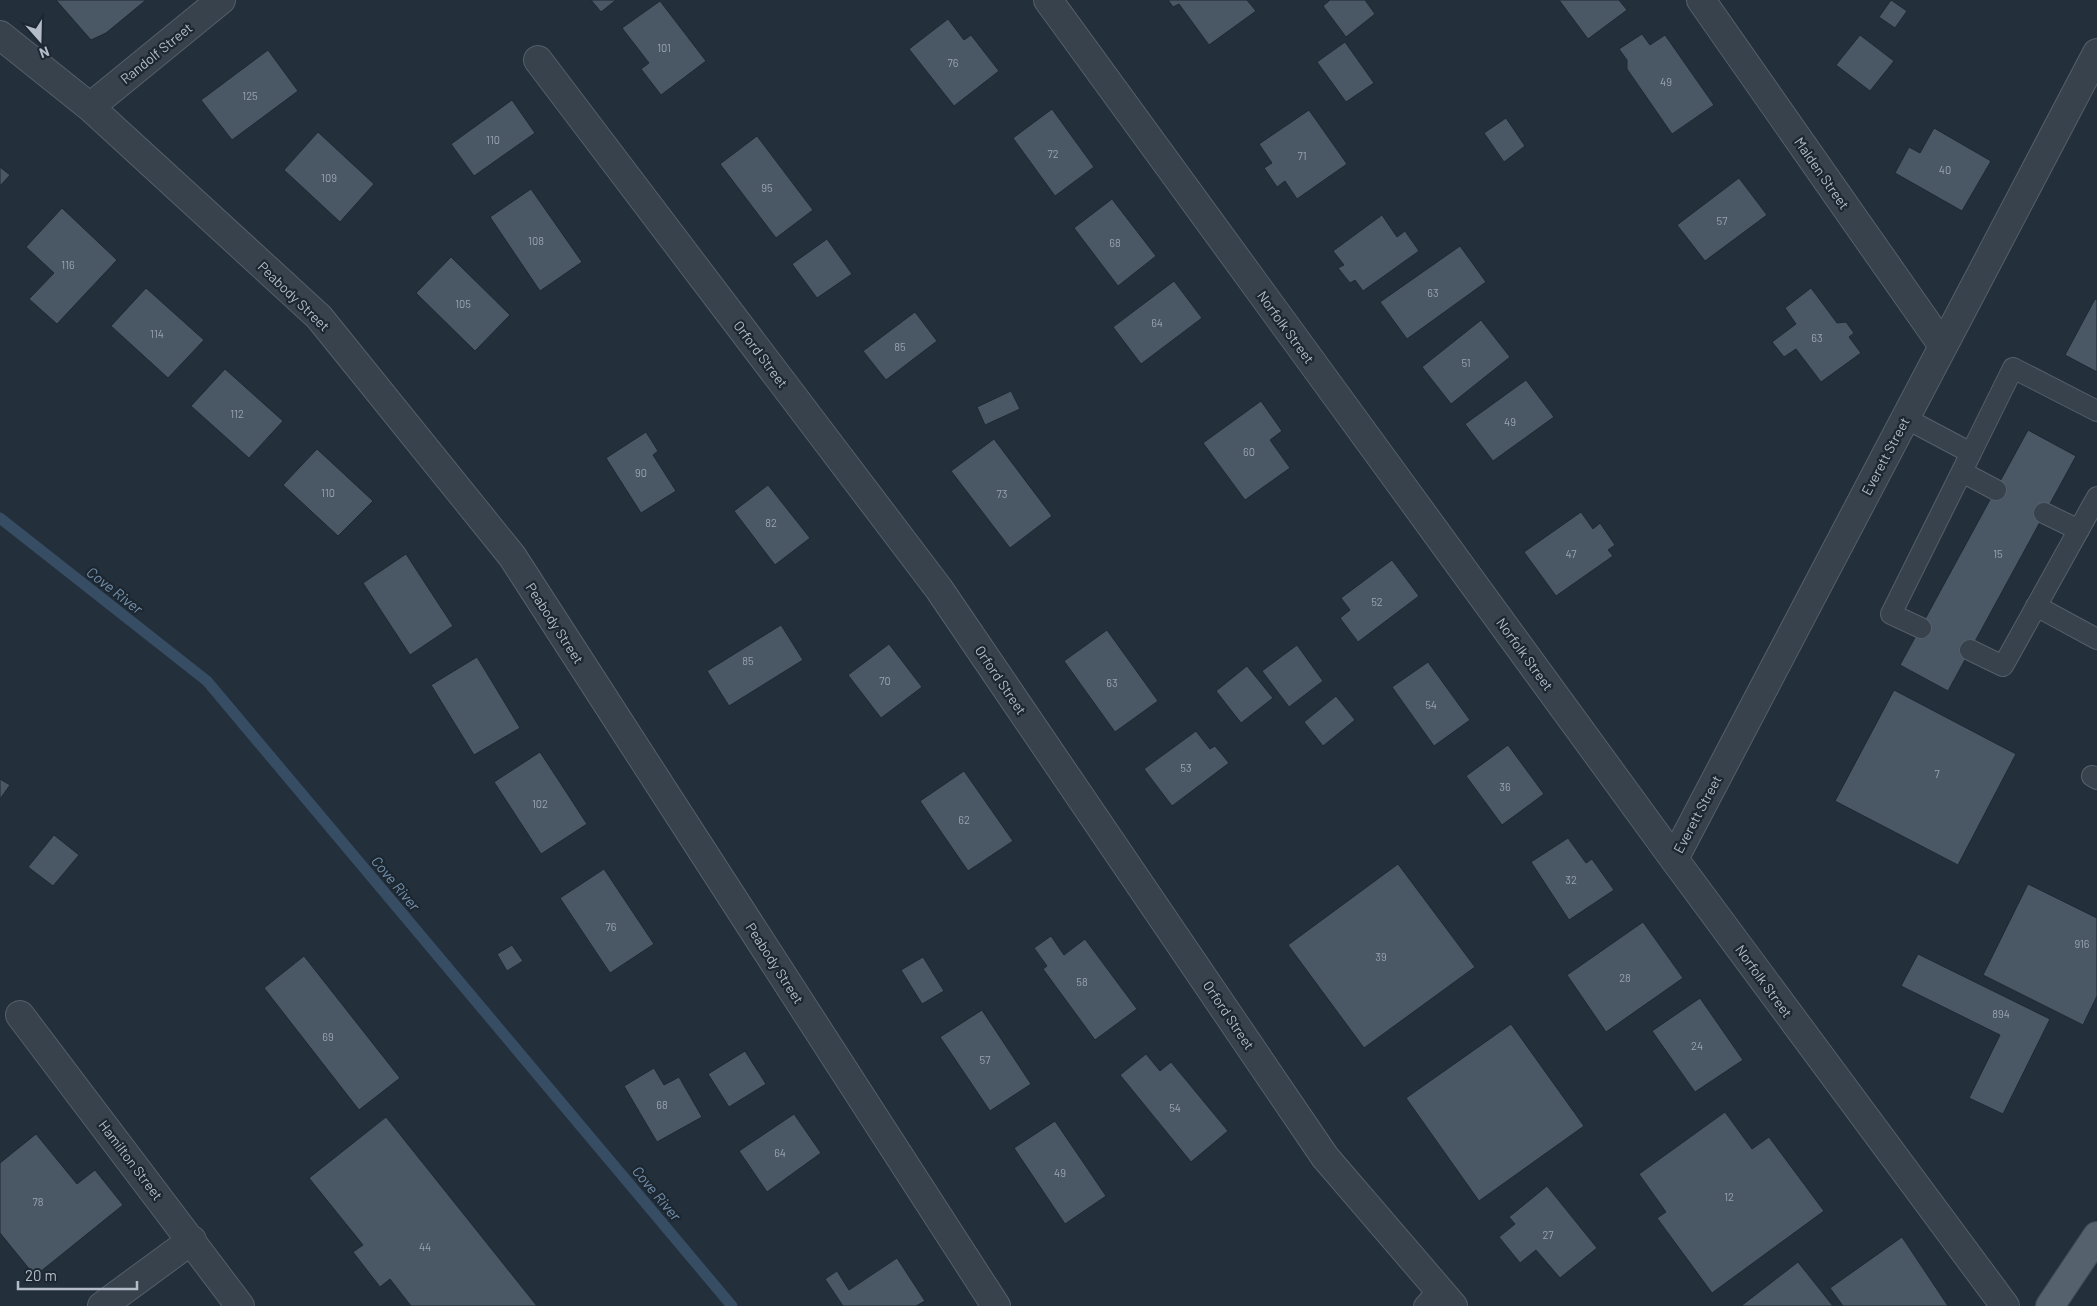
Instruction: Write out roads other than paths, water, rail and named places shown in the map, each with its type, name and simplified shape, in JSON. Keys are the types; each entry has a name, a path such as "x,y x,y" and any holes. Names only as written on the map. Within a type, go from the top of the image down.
{"main road":[{"path":"2050,1306 2095,1244"}],"street":[{"name":"Randolf Street","path":"90,106 221,0"},
{"name":"Norfolk Street","path":"1048,0 1674,859 2005,1306"},
{"name":"Malden Street","path":"1701,0 1943,346"},
{"name":"Peabody Street","path":"0,35 90,106 319,317 512,556 996,1306"},
{"name":"Everett Street","path":"1674,859 2097,53"},
{"name":"Orford Street","path":"538,60 939,589 1325,1157 1439,1300"},
{"name":"Hamilton Street","path":"20,1015 192,1240 240,1306"},
{"path":"102,1306 192,1240"}],"lane":[{"path":"1921,628 1891,614 2014,368 2097,411"},
{"path":"1905,418 1971,453"},
{"path":"1962,472 1996,490"},
{"path":"1970,650 2003,666 2097,497"},
{"path":"2044,513 2079,530"},
{"path":"2036,606 2097,639"}],"waterway":[{"name":"Cove River","path":"0,518 207,681 732,1306"}]}
